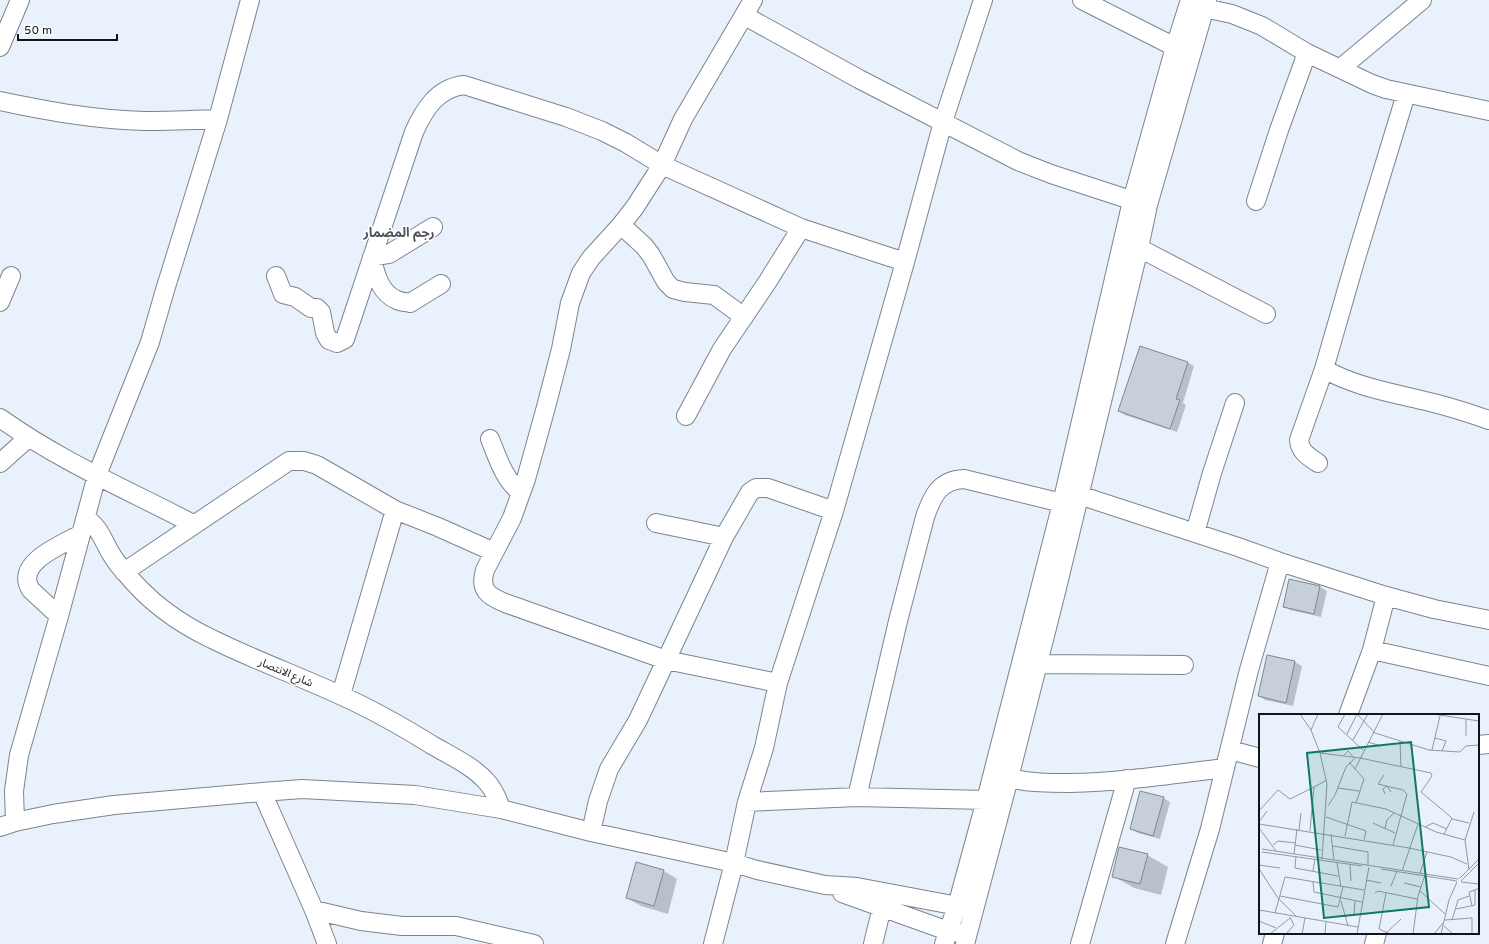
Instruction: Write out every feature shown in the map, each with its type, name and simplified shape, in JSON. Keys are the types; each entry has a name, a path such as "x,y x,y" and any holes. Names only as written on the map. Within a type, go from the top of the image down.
{"street":[{"path":"0,48 20,0"},
{"path":"250,0 218,119 150,342 97,475 59,616 19,755 8,825 53,814 114,805 302,789 422,796 501,808 591,832 734,863 757,870 825,885 857,887 974,909"},
{"path":"753,0 683,120 662,165 635,207 591,258 581,273 575,286 546,407 521,493 512,518 494,552 483,579 484,588 488,594 495,599 666,660 778,683"},
{"path":"713,944 734,863 747,802 764,748 778,683 834,511 943,122 983,0"},
{"path":"1082,0 1175,46"},
{"path":"1341,68 1422,0"},
{"path":"946,937 957,906 986,800 1140,203 1175,46 1200,3"},
{"path":"1200,3 1262,26 1280,35 1307,53 1372,84 1406,94 1489,112"},
{"path":"825,885 850,896 882,907 946,937 966,940 1038,664 1139,248 1140,203 1200,3"},
{"path":"745,16 859,79 1025,163 1051,174 1140,203"},
{"path":"1256,201 1279,130 1307,53"},
{"path":"276,276 283,294 295,297 307,307 317,308 321,312 325,333 329,340 337,343 345,338 414,132 421,116 428,106 445,91 454,86 471,87 566,117 602,131 626,143 662,165 801,228 905,262"},
{"path":"1318,463 1304,452 1300,447 1299,440 1324,369 1358,250 1406,94"},
{"path":"0,101 71,115 104,118 144,121 218,119"},
{"path":"621,225 644,246 651,255 661,275 673,289 684,292 714,295 744,317"},
{"path":"372,257 389,254 433,227"},
{"path":"686,416 722,349 801,228"},
{"path":"1139,248 1266,314"},
{"path":"372,257 375,273 380,284 386,292 397,300 410,303 441,284"},
{"path":"0,302 11,276"},
{"path":"1324,369 1336,376 1385,392 1459,410 1489,420"},
{"path":"1195,533 1212,473 1235,403"},
{"path":"0,418 28,438 193,524"},
{"path":"0,463 28,438"},
{"path":"490,439 506,478 521,493"},
{"path":"124,572 193,524 289,461 304,461 317,465 395,510 494,552"},
{"path":"857,797 898,621 925,517 930,502 939,488 948,483 964,479 1062,503"},
{"path":"591,832 598,801 609,769 638,720 724,537 750,492 756,488 768,488 834,511"},
{"path":"1079,495 1386,596 1434,609 1489,620"},
{"path":"342,696 395,510"},
{"name":"شارع الانتصار","path":"83,526 90,521 96,527 110,553 124,572 145,595 164,610 205,635 259,661 379,713 472,769 486,781 496,794 501,808"},
{"path":"656,522 724,537"},
{"path":"59,616 31,590 27,585 26,578 32,564 83,526"},
{"path":"1175,944 1210,830 1249,670 1280,562"},
{"path":"1348,714 1372,650 1386,596"},
{"path":"1372,650 1489,676"},
{"path":"1038,664 1184,665"},
{"path":"1479,745 1489,744"},
{"path":"1230,750 1259,758"},
{"path":"1009,778 1025,782 1094,783 1225,768"},
{"path":"1080,944 1127,779"},
{"path":"262,792 314,910 327,944"},
{"path":"747,802 857,797 986,800"},
{"path":"873,944 882,907"},
{"path":"314,910 361,921 402,926 456,926 534,944"},
{"path":"1272,944 1275,934"},
{"path":"1374,944 1377,934"}],"building":[{"path":"1140,346 1188,362 1176,399 1180,400 1170,429 1118,411"},
{"path":"1289,579 1320,586 1314,614 1283,607"},
{"path":"1267,655 1295,661 1286,703 1258,696"},
{"path":"1140,791 1164,797 1153,836 1130,829"},
{"path":"1119,847 1148,854 1140,884 1112,877"},
{"path":"636,862 664,870 654,906 626,898"}],"district":[{"name":"رجم المضمار","path":"399,232"}]}
